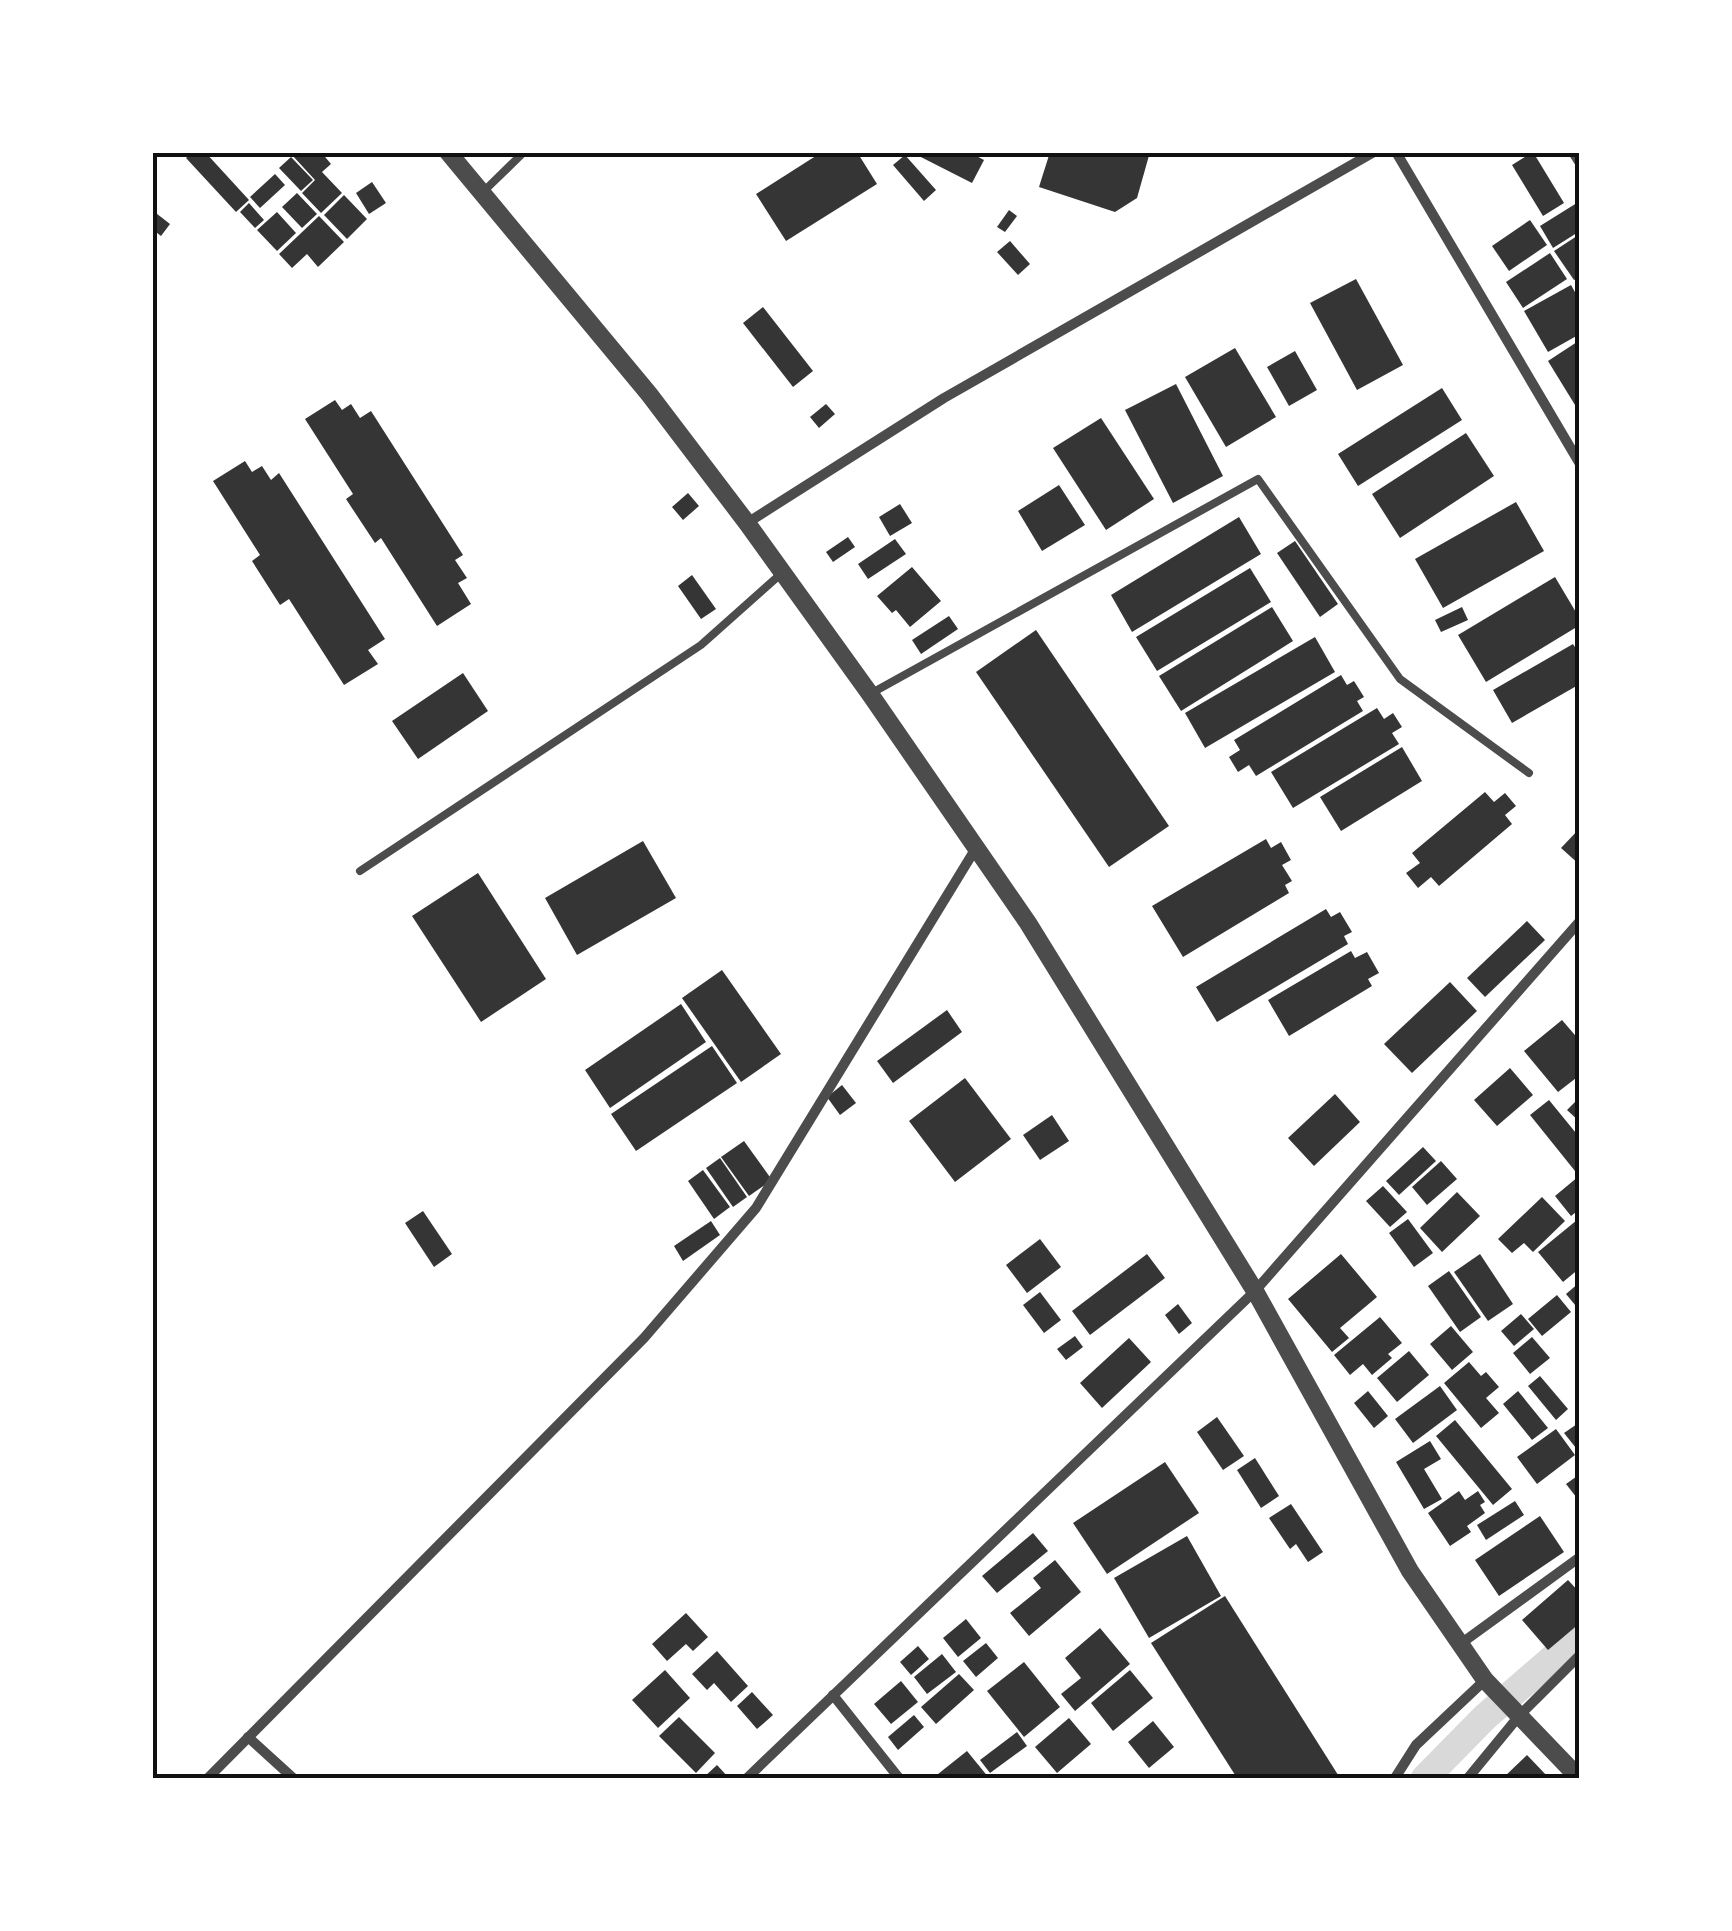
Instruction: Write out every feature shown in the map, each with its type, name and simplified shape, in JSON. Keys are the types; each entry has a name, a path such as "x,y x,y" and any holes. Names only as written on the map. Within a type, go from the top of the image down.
{"street":[{"path":"448,152 649,394 870,694 1028,922 1255,1291 1410,1570 1486,1680 1579,1778"},
{"path":"747,522 944,398 1374,152"},
{"path":"1396,152 1580,464"},
{"path":"1573,152 1580,163"},
{"path":"208,1778 644,1338 756,1208 976,848"},
{"path":"747,1778 1255,1291 1580,921"},
{"path":"1460,1644 1580,1557"},
{"path":"1468,1778 1580,1654"},
{"path":"1396,1778 1416,1744 1486,1680"},
{"path":"832,1695 899,1778"},
{"path":"248,1737 293,1778"}],"lane":[{"path":"482,193 524,152"},
{"path":"870,694 1258,479 1400,679 1530,773"},
{"path":"360,871 700,645 783,572"}],"building":[{"path":"193,152 205,152 249,200 236,212 186,158"},
{"path":"321,152 331,164 322,172 342,193 321,213 302,193 315,180 292,155"},
{"path":"822,152 857,152 877,184 786,241 756,194"},
{"path":"911,152 969,152 984,160 972,183"},
{"path":"1050,152 1150,152 1137,198 1115,212 1039,187"},
{"path":"1533,152 1564,203 1543,216 1512,165"},
{"path":"905,155 936,190 924,201 893,165"},
{"path":"291,157 313,180 301,191 279,168"},
{"path":"275,174 285,185 260,208 250,197"},
{"path":"372,182 386,203 369,214 356,193"},
{"path":"297,193 317,214 302,228 282,207"},
{"path":"344,195 367,219 347,239 324,215"},
{"path":"1580,201 1580,231 1553,248 1540,226"},
{"path":"249,203 264,220 255,228 240,212"},
{"path":"152,210 170,224 161,236 152,229"},
{"path":"1009,210 1017,216 1005,232 997,227"},
{"path":"277,212 296,233 277,251 257,230"},
{"path":"319,216 344,242 318,267 307,254 292,268 279,254"},
{"path":"1530,220 1547,245 1509,271 1492,246"},
{"path":"1580,234 1580,277 1574,280 1554,251"},
{"path":"1010,241 1030,264 1018,275 997,252"},
{"path":"1550,253 1567,279 1523,308 1506,282"},
{"path":"1356,279 1403,365 1357,390 1310,303"},
{"path":"1571,285 1580,301 1580,334 1548,352 1524,311"},
{"path":"763,307 813,371 793,387 743,323"},
{"path":"1580,340 1580,402 1575,405 1548,361"},
{"path":"1235,348 1276,417 1226,447 1185,377"},
{"path":"1295,351 1317,390 1289,406 1267,367"},
{"path":"1176,384 1223,476 1173,503 1125,410"},
{"path":"1442,388 1462,420 1358,486 1338,454"},
{"path":"335,400 342,410 351,404 360,418 371,411 463,555 455,560 467,578 458,583 471,604 437,626 381,538 375,543 346,499 353,494 305,419"},
{"path":"826,404 835,414 819,428 810,417"},
{"path":"1101,418 1154,499 1106,530 1053,448"},
{"path":"1466,433 1494,476 1400,538 1372,494"},
{"path":"245,461 252,472 262,466 271,480 279,473 385,639 368,650 378,664 344,685 289,599 280,605 252,561 260,555 213,481"},
{"path":"1059,485 1085,525 1042,551 1018,511"},
{"path":"688,493 699,506 683,520 672,507"},
{"path":"1516,502 1544,551 1443,608 1415,559"},
{"path":"900,504 912,523 890,536 879,517"},
{"path":"1239,517 1261,554 1132,632 1111,595"},
{"path":"848,537 855,547 833,562 826,552"},
{"path":"895,539 906,554 868,579 858,564"},
{"path":"1295,541 1338,604 1320,617 1277,553"},
{"path":"912,567 941,601 910,627 877,596"},
{"path":"1250,568 1271,602 1157,671 1136,637"},
{"path":"692,575 716,609 701,619 678,586"},
{"path":"1555,577 1580,625 1486,682 1458,635"},
{"path":"1272,607 1293,641 1181,711 1159,676"},
{"path":"1462,607 1468,620 1441,632 1435,620"},
{"path":"949,616 958,629 921,654 912,640"},
{"path":"1036,630 1169,826 1109,867 976,672"},
{"path":"1315,637 1335,672 1205,748 1185,713"},
{"path":"1573,644 1580,655 1580,684 1512,723 1493,690"},
{"path":"463,673 488,711 418,759 392,721"},
{"path":"1341,675 1347,685 1354,681 1364,697 1357,701 1363,711 1256,776 1249,765 1238,772 1229,757 1240,750 1234,740"},
{"path":"1377,708 1384,719 1393,713 1402,727 1392,733 1399,744 1293,808 1271,772"},
{"path":"1402,747 1422,781 1341,831 1320,797"},
{"path":"1485,792 1494,802 1505,793 1516,806 1505,815 1512,824 1439,886 1431,877 1418,888 1406,873 1420,863 1412,853"},
{"path":"1580,828 1580,865 1561,848"},
{"path":"1266,839 1271,848 1281,842 1291,860 1282,865 1292,881 1285,885 1289,893 1183,957 1152,906"},
{"path":"643,841 676,898 577,955 545,898"},
{"path":"478,873 546,979 481,1022 412,916"},
{"path":"1326,909 1331,917 1340,912 1352,932 1344,936 1348,944 1217,1022 1196,987"},
{"path":"1527,921 1545,940 1485,997 1467,978"},
{"path":"1351,951 1355,958 1367,952 1379,973 1368,979 1372,986 1289,1036 1268,1000"},
{"path":"722,970 781,1054 741,1082 682,998"},
{"path":"1450,982 1477,1011 1412,1073 1384,1044"},
{"path":"681,1004 706,1042 610,1108 585,1070"},
{"path":"947,1010 962,1032 893,1083 877,1061"},
{"path":"1562,1020 1580,1041 1580,1075 1558,1092 1524,1051"},
{"path":"712,1046 737,1083 636,1151 611,1114"},
{"path":"1510,1068 1533,1095 1497,1126 1474,1100"},
{"path":"965,1078 1011,1139 955,1182 909,1121"},
{"path":"842,1085 856,1103 840,1115 827,1097"},
{"path":"1335,1094 1360,1122 1314,1166 1288,1138"},
{"path":"1580,1097 1580,1122 1567,1110"},
{"path":"1549,1100 1580,1138 1580,1209 1571,1216 1555,1196 1579,1176 1530,1115"},
{"path":"1052,1115 1069,1141 1040,1160 1023,1135"},
{"path":"744,1141 772,1180 749,1196 721,1157"},
{"path":"1423,1147 1436,1161 1399,1195 1386,1181"},
{"path":"720,1158 747,1197 733,1207 706,1168"},
{"path":"1441,1161 1457,1179 1427,1205 1412,1187"},
{"path":"703,1170 730,1207 714,1219 688,1181"},
{"path":"1383,1186 1407,1212 1390,1227 1366,1201"},
{"path":"1457,1192 1480,1216 1442,1252 1420,1228"},
{"path":"1542,1197 1565,1221 1533,1252 1524,1243 1512,1253 1498,1239"},
{"path":"423,1211 452,1254 434,1267 405,1223"},
{"path":"1408,1219 1433,1253 1414,1267 1389,1233"},
{"path":"1577,1220 1580,1268 1563,1282 1538,1252"},
{"path":"711,1221 720,1235 683,1261 674,1246"},
{"path":"1040,1239 1061,1267 1027,1293 1006,1265"},
{"path":"1147,1254 1165,1278 1090,1335 1072,1311"},
{"path":"1341,1254 1377,1297 1340,1328 1349,1338 1332,1352 1288,1299"},
{"path":"1480,1254 1513,1304 1488,1321 1454,1272"},
{"path":"1449,1271 1481,1317 1460,1332 1428,1286"},
{"path":"1580,1282 1580,1311 1566,1294"},
{"path":"1040,1292 1061,1320 1044,1333 1023,1305"},
{"path":"1557,1295 1571,1312 1542,1336 1528,1319"},
{"path":"1178,1304 1192,1323 1179,1334 1165,1315"},
{"path":"1521,1314 1534,1329 1514,1346 1501,1331"},
{"path":"1380,1317 1402,1343 1372,1375 1363,1364 1350,1375 1334,1355"},
{"path":"1451,1326 1473,1352 1452,1370 1430,1344"},
{"path":"1075,1336 1083,1347 1066,1360 1057,1349"},
{"path":"1532,1337 1550,1358 1530,1374 1513,1353"},
{"path":"1129,1338 1151,1362 1102,1408 1080,1383"},
{"path":"1409,1351 1429,1375 1397,1402 1377,1378"},
{"path":"1469,1362 1481,1376 1486,1372 1499,1387 1486,1398 1499,1413 1481,1428 1444,1383"},
{"path":"1540,1376 1568,1409 1556,1420 1528,1386"},
{"path":"1440,1386 1457,1410 1413,1443 1395,1419"},
{"path":"1368,1391 1388,1416 1374,1428 1354,1403"},
{"path":"1518,1391 1548,1428 1532,1440 1503,1404"},
{"path":"1217,1417 1244,1456 1223,1470 1197,1432"},
{"path":"1455,1420 1512,1489 1493,1505 1436,1436"},
{"path":"1580,1422 1580,1453 1564,1433"},
{"path":"1556,1429 1575,1455 1537,1484 1517,1457"},
{"path":"1430,1441 1441,1459 1424,1469 1442,1499 1424,1509 1396,1462"},
{"path":"1255,1458 1279,1496 1261,1508 1237,1470"},
{"path":"1165,1462 1199,1513 1107,1574 1073,1523"},
{"path":"1580,1474 1580,1502 1566,1484"},
{"path":"1459,1491 1465,1500 1478,1491 1485,1502 1480,1505 1485,1513 1467,1526 1471,1532 1450,1546 1428,1513"},
{"path":"1515,1501 1524,1515 1486,1540 1477,1525"},
{"path":"1291,1504 1323,1552 1308,1562 1296,1544 1290,1549 1269,1518"},
{"path":"1540,1516 1564,1552 1499,1596 1475,1560"},
{"path":"1033,1533 1048,1551 997,1593 982,1576"},
{"path":"1187,1536 1221,1596 1149,1638 1114,1578"},
{"path":"1055,1560 1081,1592 1029,1636 1010,1613 1041,1588 1033,1578"},
{"path":"1568,1580 1580,1593 1580,1623 1548,1650 1522,1620"},
{"path":"1225,1596 1340,1778 1237,1778 1151,1643"},
{"path":"686,1613 708,1637 693,1651 686,1644 667,1661 652,1644"},
{"path":"966,1619 981,1638 958,1657 943,1638"},
{"path":"1100,1628 1130,1664 1075,1711 1061,1694 1081,1678 1065,1658"},
{"path":"986,1643 998,1658 976,1677 963,1661"},
{"path":"918,1646 929,1659 911,1675 900,1662"},
{"path":"717,1651 748,1686 731,1702 714,1683 707,1690 692,1674"},
{"path":"942,1654 956,1672 927,1694 914,1677"},
{"path":"1024,1662 1060,1707 1024,1737 987,1691"},
{"path":"665,1670 690,1698 658,1728 632,1700"},
{"path":"1130,1670 1153,1698 1113,1731 1091,1703"},
{"path":"959,1674 974,1690 936,1724 921,1707"},
{"path":"901,1681 918,1702 891,1724 874,1704"},
{"path":"752,1692 773,1715 757,1729 737,1706"},
{"path":"914,1715 924,1727 898,1750 888,1737"},
{"path":"679,1717 715,1753 696,1773 659,1736"},
{"path":"1069,1718 1091,1744 1057,1773 1035,1747"},
{"path":"1153,1721 1174,1747 1149,1768 1128,1742"},
{"path":"1017,1732 1027,1746 990,1773 980,1760"},
{"path":"967,1751 989,1778 933,1778"},
{"path":"1527,1755 1549,1778 1503,1778"},
{"path":"717,1765 729,1778 703,1778"}],"waterway":[{"path":"1425,1778 1485,1717 1580,1635"}]}
